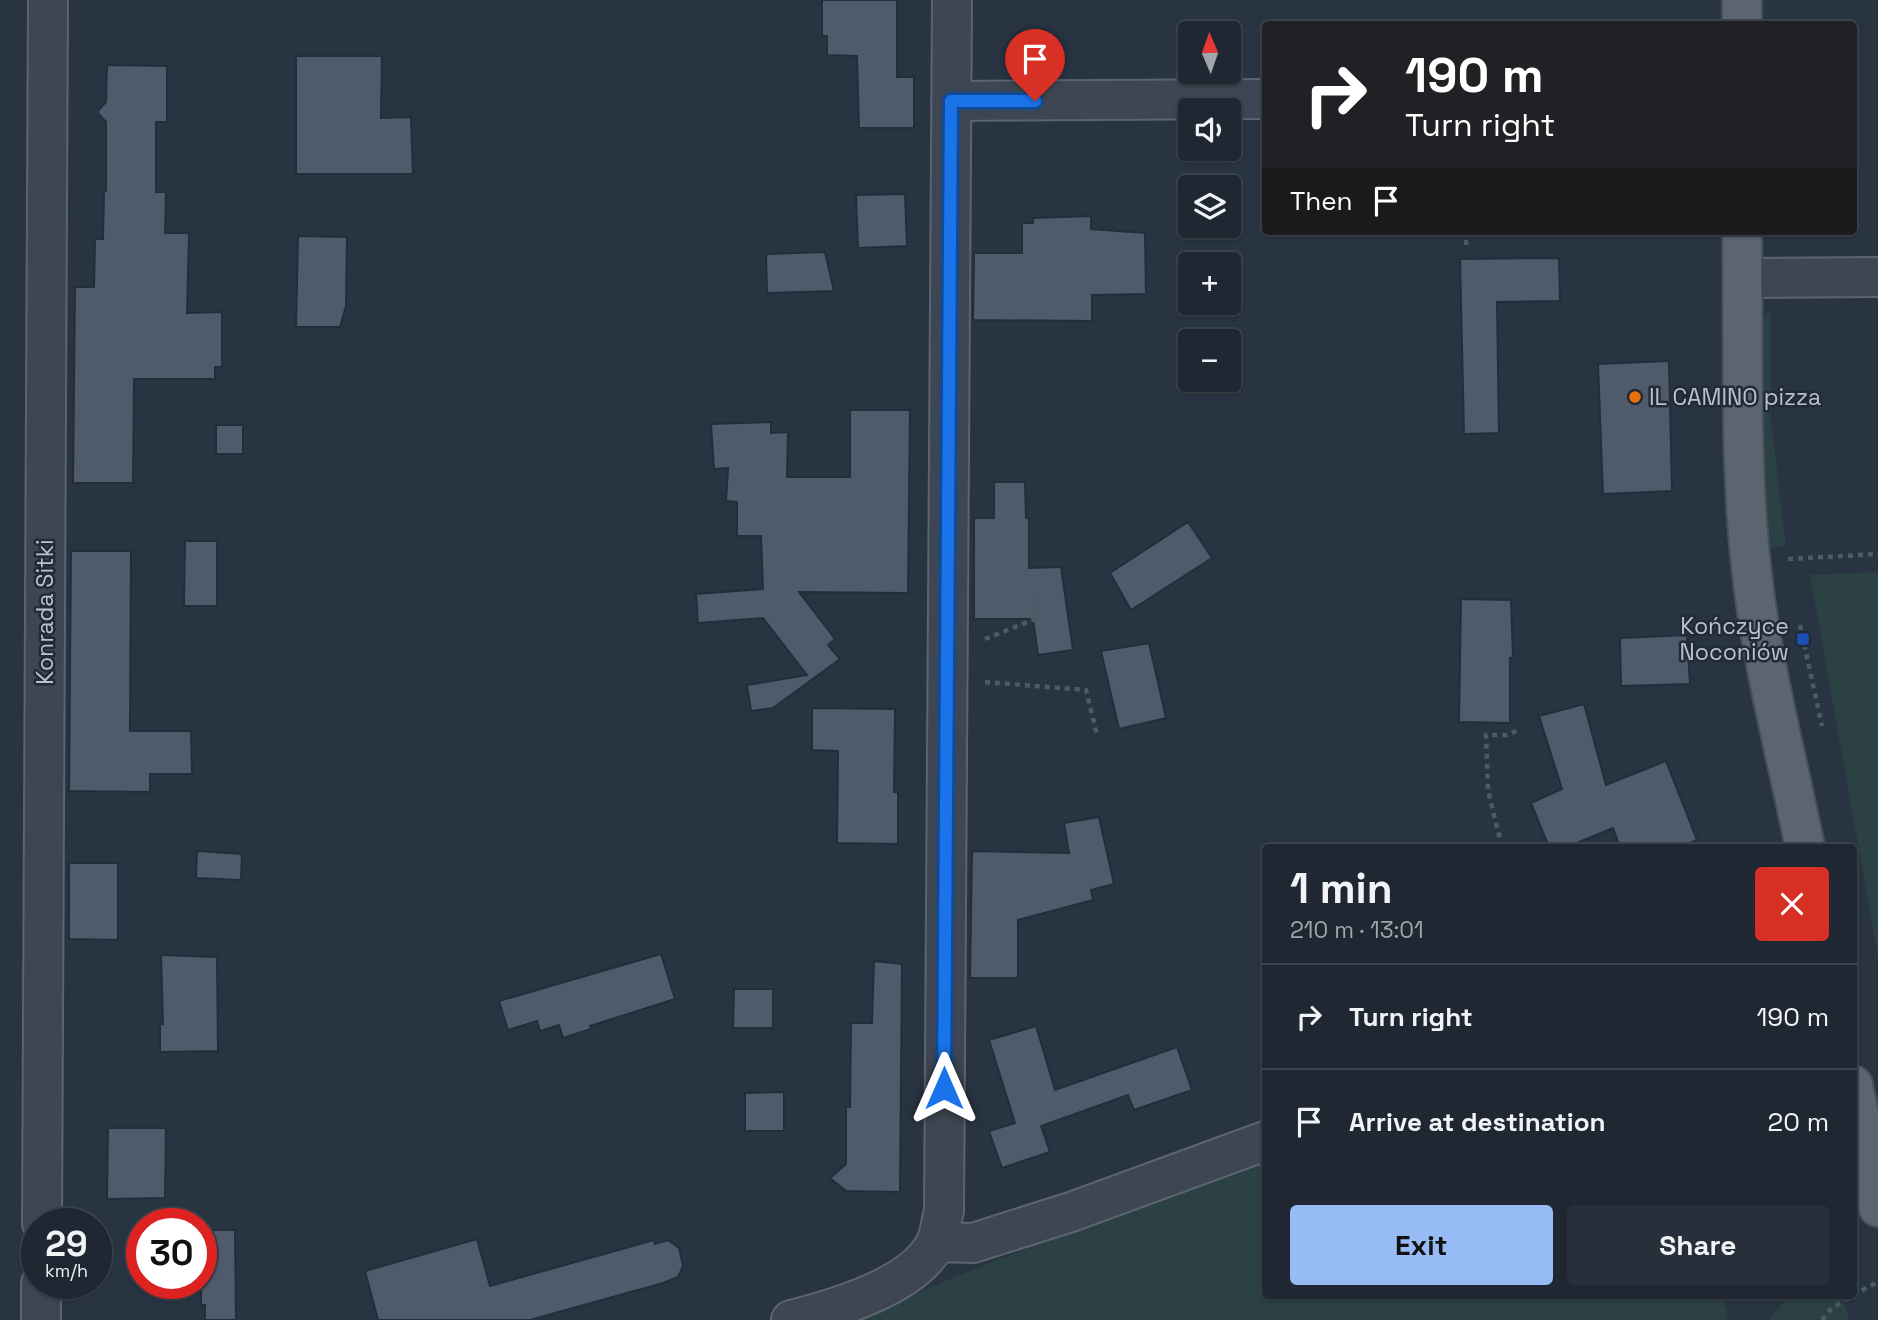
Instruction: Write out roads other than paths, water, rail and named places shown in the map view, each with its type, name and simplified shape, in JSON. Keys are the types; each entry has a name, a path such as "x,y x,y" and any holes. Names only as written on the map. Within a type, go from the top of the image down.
{"main road":[{"path":"1742,0 1742,21"},
{"path":"1742,235 1746,492 1751,563 1756,608 1773,700 1804,844"},
{"path":"1857,1105 1878,1207"}],"street":[{"name":"Konrada Sitki","path":"41,1208 48,0"},
{"path":"803,1317 877,1292 922,1262 940,1227 948,653 952,0"},
{"path":"951,101 1262,99"},
{"path":"1743,278 1878,277"},
{"path":"940,1227 974,1243 1071,1212 1262,1142"},
{"path":"41,1299 41,1320"}],"place":[{"name":"IL CAMINO pizza","path":"1635,397"},
{"name":"Kończyce Noconiów","path":"1803,639"}]}
